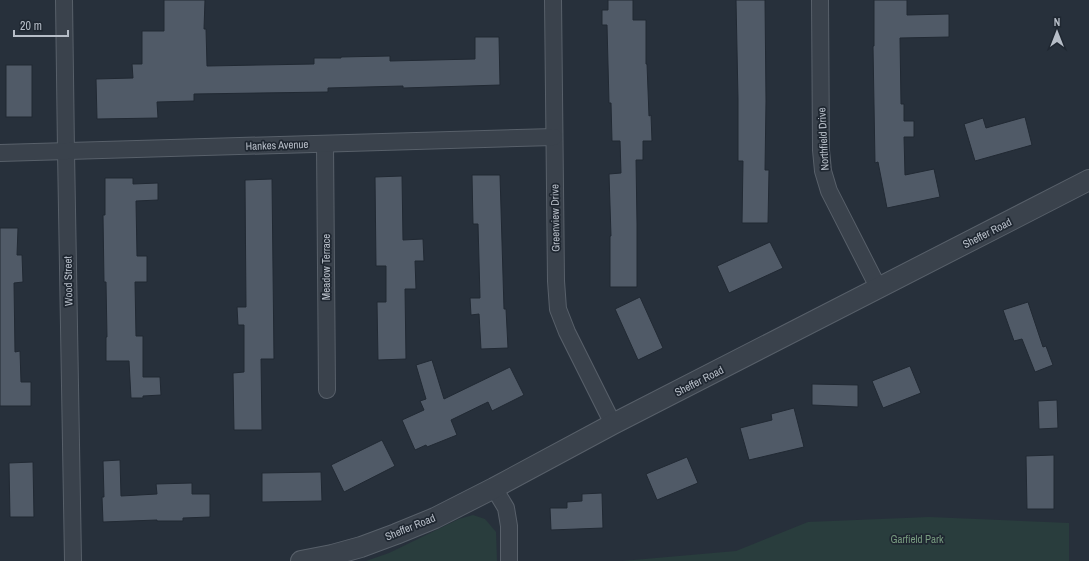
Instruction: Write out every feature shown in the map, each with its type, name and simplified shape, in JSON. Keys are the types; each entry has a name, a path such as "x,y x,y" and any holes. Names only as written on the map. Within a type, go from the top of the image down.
{"street":[{"name":"Wood Street","path":"64,0 73,561"},
{"name":"Greenview Drive","path":"554,0 554,137 556,281 558,309 613,424"},
{"name":"Northfield Drive","path":"820,0 821,150 823,171 829,190 879,289"},
{"name":"Hankes Avenue","path":"0,153 554,137"},
{"name":"Meadow Terrace","path":"325,144 327,390"},
{"name":"Sheffer Road","path":"301,561 332,555 361,546 435,518 613,424 879,289 1089,180"},
{"path":"494,488 506,508 509,526 509,561"}],"green space":[{"path":"473,515 485,519 496,532 497,561 366,561 389,553 459,519"},
{"name":"Garfield Park","path":"929,517 1069,523 1069,561 622,561 736,551 808,522"}],"building":[{"path":"164,0 205,0 204,29 206,29 207,66 314,64 314,58 341,57 390,56 390,61 475,59 475,37 499,37 500,85 403,88 403,86 328,88 328,92 194,94 194,101 157,102 158,118 97,119 96,79 133,78 132,64 142,64 142,31 164,31"},
{"path":"608,0 633,0 633,20 646,20 646,64 652,141 643,141 643,160 636,160 637,287 610,287 611,236 609,174 621,173 620,141 612,141 611,103 609,103 607,25 602,25 602,10 608,10"},
{"path":"736,0 765,0 765,170 769,170 768,223 742,223 743,161 738,161"},
{"path":"874,0 907,0 907,15 949,14 949,37 900,38 901,104 904,104 904,121 914,121 914,137 904,137 905,175 934,169 940,197 887,208 878,162 875,163 873,46"},
{"path":"6,65 32,65 32,117 6,117"},
{"path":"1025,117 1032,145 975,161 964,124 983,118 986,128"},
{"path":"472,175 500,175 504,309 506,309 508,348 481,349 479,314 471,315 470,298 480,298 478,224 473,224"},
{"path":"402,176 403,240 423,239 424,261 415,261 416,289 405,289 406,359 378,360 377,302 386,302 386,266 376,266 375,177"},
{"path":"105,178 133,178 133,184 158,183 158,200 136,201 137,256 147,256 147,282 135,282 136,336 143,336 143,377 160,377 161,395 131,398 129,361 106,361 106,282 104,282 103,215 105,215"},
{"path":"272,179 274,359 261,359 262,430 234,430 233,373 244,372 244,325 238,325 237,307 246,307 245,180"},
{"path":"0,228 18,228 17,255 22,255 23,282 14,283 15,352 20,351 21,382 31,382 31,406 0,406"},
{"path":"770,242 783,268 729,293 717,266"},
{"path":"640,297 663,348 638,360 615,309"},
{"path":"1028,302 1043,347 1046,346 1053,365 1035,372 1022,339 1014,341 1003,310"},
{"path":"432,360 444,399 510,367 524,395 492,411 488,402 451,420 457,435 427,447 426,445 415,450 402,420 424,410 420,401 426,399 416,365"},
{"path":"910,366 921,393 883,408 872,381"},
{"path":"812,384 858,385 858,407 812,405"},
{"path":"1057,400 1058,428 1039,429 1038,401"},
{"path":"794,408 804,447 749,460 740,428 772,420 771,414"},
{"path":"382,440 395,466 344,492 331,465"},
{"path":"1054,455 1054,509 1027,509 1026,456"},
{"path":"687,457 698,483 657,500 646,474"},
{"path":"120,460 121,496 157,494 156,484 192,483 192,494 210,494 210,517 183,518 183,521 157,520 103,522 103,461"},
{"path":"33,462 34,517 10,517 9,463"},
{"path":"321,472 322,501 262,502 262,473"},
{"path":"602,493 603,528 551,530 550,508 567,508 567,502 582,501 582,494"}]}
